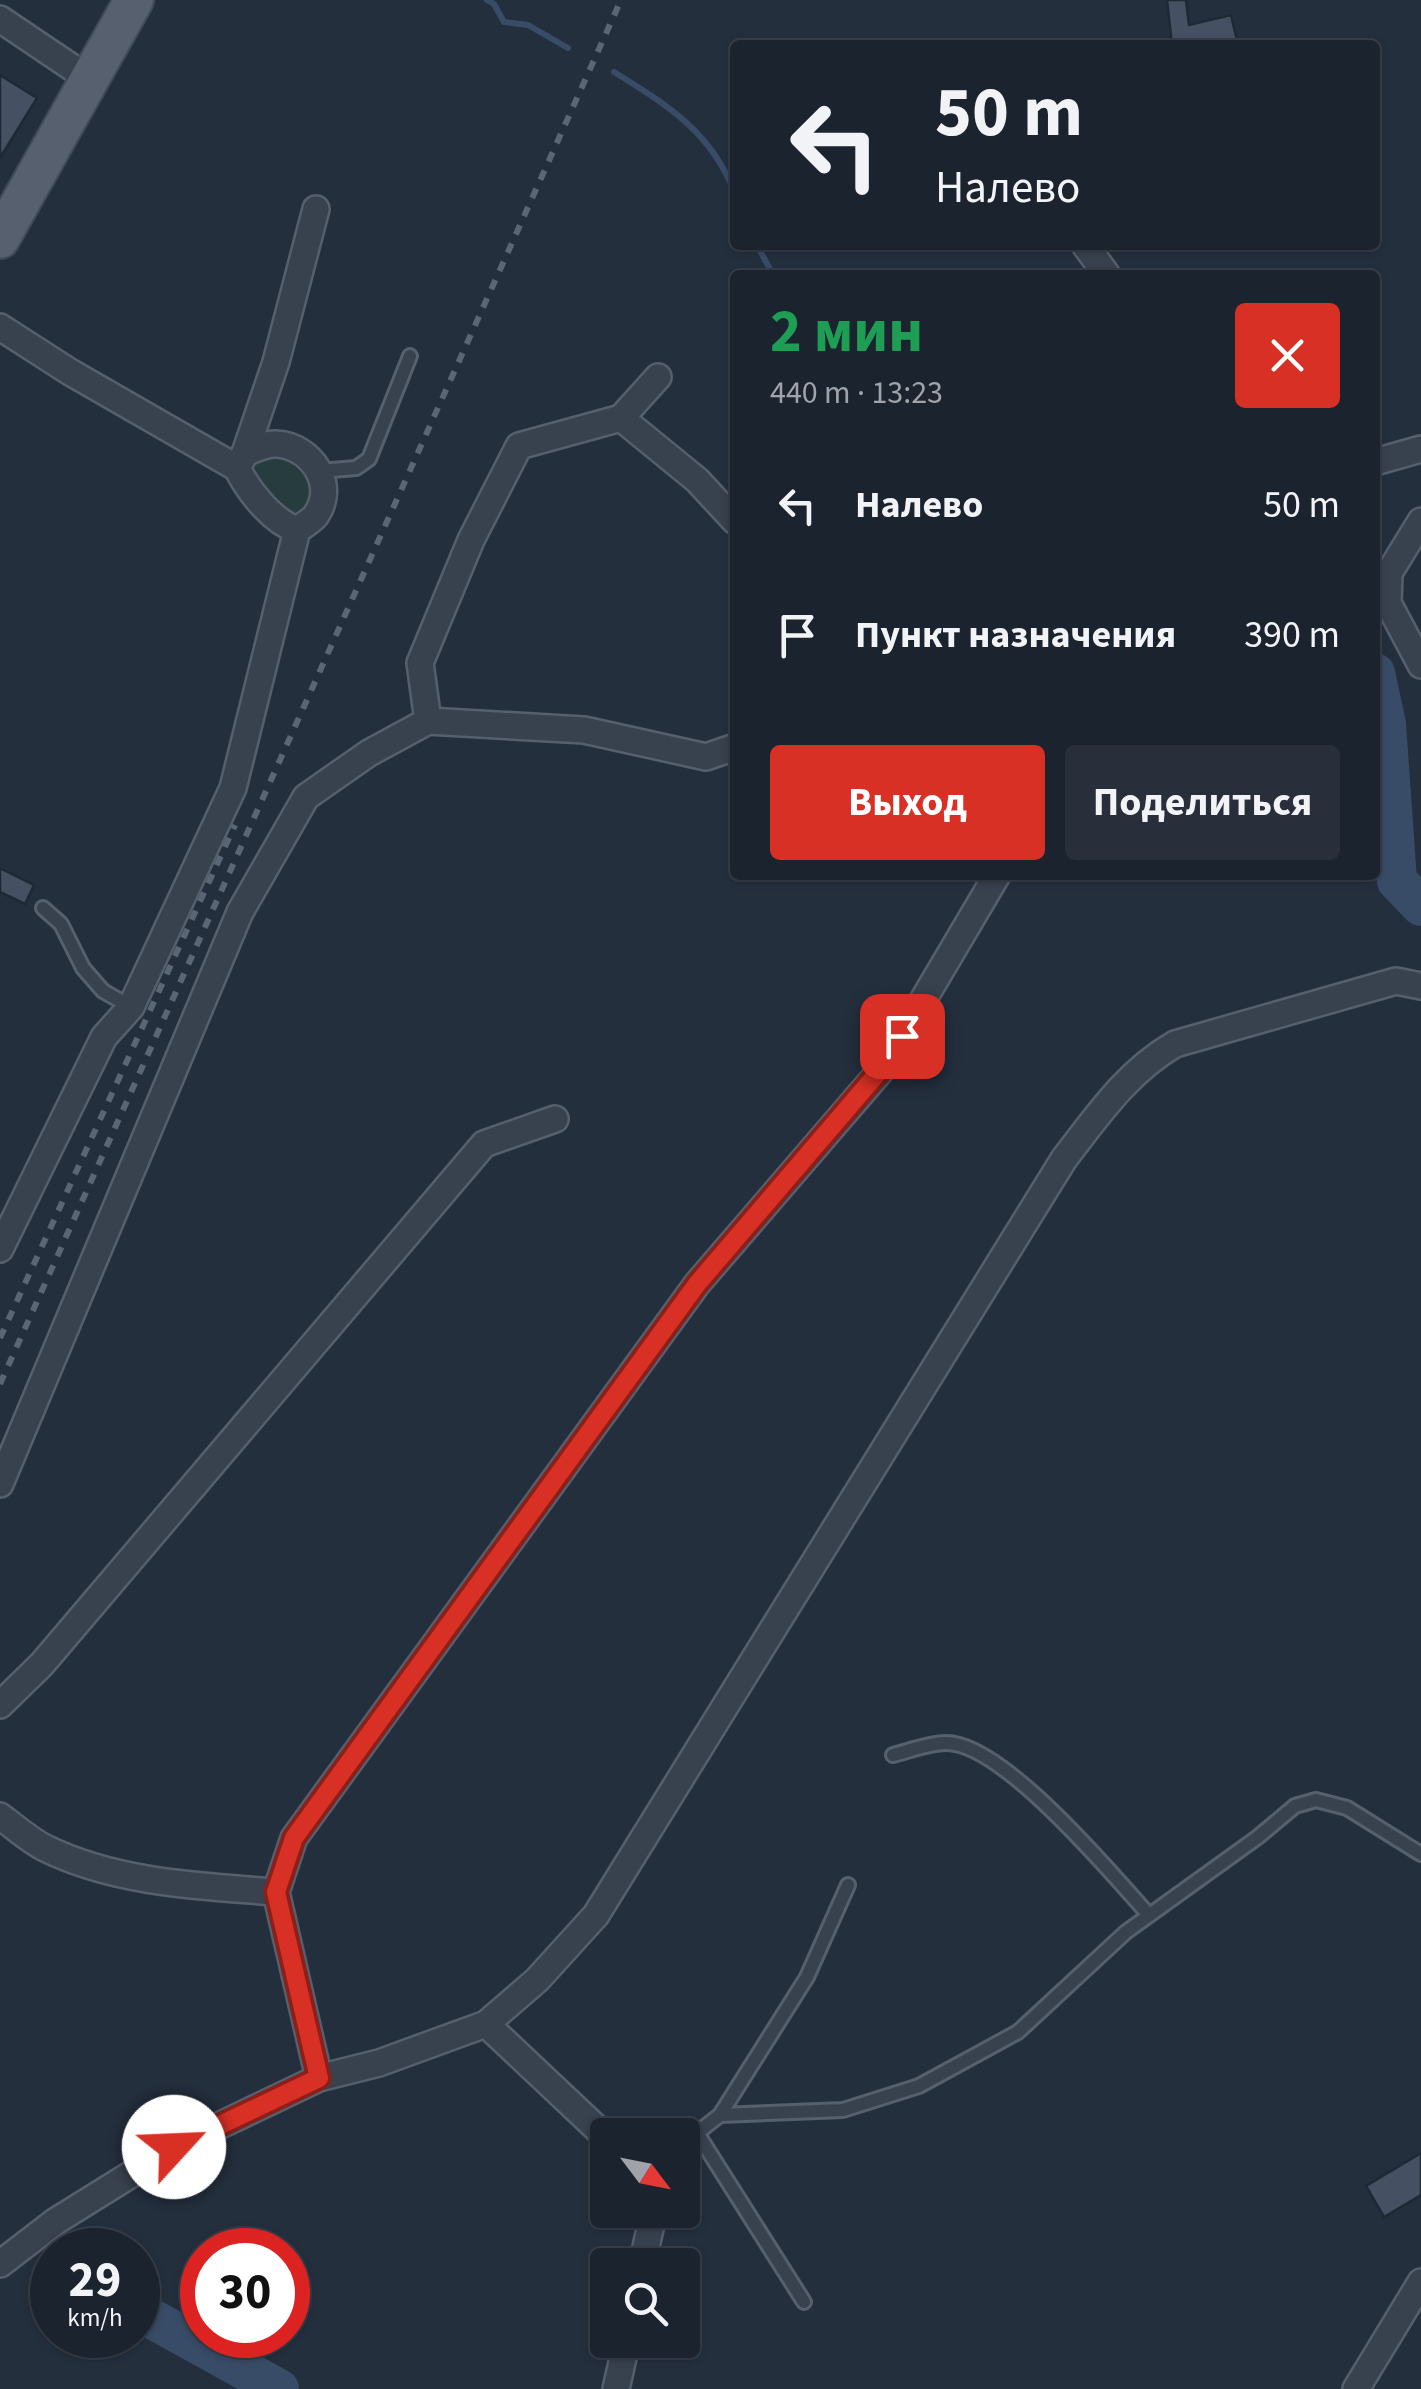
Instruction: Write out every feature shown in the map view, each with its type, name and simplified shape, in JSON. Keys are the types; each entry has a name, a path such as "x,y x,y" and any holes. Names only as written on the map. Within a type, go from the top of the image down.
{"main road":[{"path":"0,238 92,81 134,0"}],"street":[{"path":"0,19 92,81"},
{"path":"297,530 282,524 244,482 241,461 276,362 316,209"},
{"path":"0,327 70,372 241,461"},
{"path":"428,721 420,664 471,540 519,446 621,418 658,376"},
{"path":"621,418 697,480 730,516"},
{"path":"0,1249 104,1037 132,1007 232,788 297,530 316,515 324,488 320,471 309,457 274,443 241,461"},
{"path":"1380,461 1421,449"},
{"path":"1421,521 1389,573 1388,602 1421,665"},
{"path":"0,1484 240,912 306,798 368,753 428,721 584,730 706,757 730,749"},
{"path":"319,2078 276,1892 294,1838 697,1284 882,1068 994,880"},
{"path":"0,2264 56,2221 174,2147 319,2078 379,2063 486,2024 538,1980 596,1914 1064,1159 1116,1092 1150,1059 1175,1044 1396,981 1421,986"},
{"path":"0,1705 42,1664 484,1144 555,1118"},
{"path":"0,1816 43,1847 89,1865 164,1883 276,1892"},
{"path":"486,2024 590,2122"},
{"path":"1356,2389 1421,2282"},
{"path":"616,2389 623,2358"}],"lane":[{"path":"320,471 356,468 369,459 410,356"},
{"path":"43,908 61,924 84,968 103,992 132,1007"},
{"path":"893,1755 946,1743 987,1758 1061,1817 1148,1916"},
{"path":"720,2115 844,2110 919,2086 1018,2032 1096,1958 1295,1806 1316,1800 1347,1808 1421,1854"},
{"path":"700,2131 720,2115 807,1977 848,1885"},
{"path":"700,2138 804,2302"}],"green space":[{"path":"275,457 291,459 311,470 314,509 299,518 285,518 252,479 253,463"}],"building":[{"path":"1167,0 1186,0 1189,25 1231,15 1237,40 1171,40"},
{"path":"0,75 37,98 0,158"},
{"path":"0,868 34,885 25,904 0,892"},
{"path":"1421,2153 1421,2195 1384,2217 1366,2186"}],"waterway":[{"path":"487,0 494,4 504,22 528,25 568,48"},
{"path":"614,72 686,122 714,153 730,183"},
{"path":"760,250 770,270"},
{"path":"1380,696 1386,724 1397,881 1421,906"},
{"path":"160,2323 279,2389"}],"railway":[{"path":"0,1384 621,0"},
{"path":"0,1338 235,825"}],"route":[{"path":"174,2147 319,2078 276,1892 294,1838 697,1284 882,1068 902,1036"}]}
